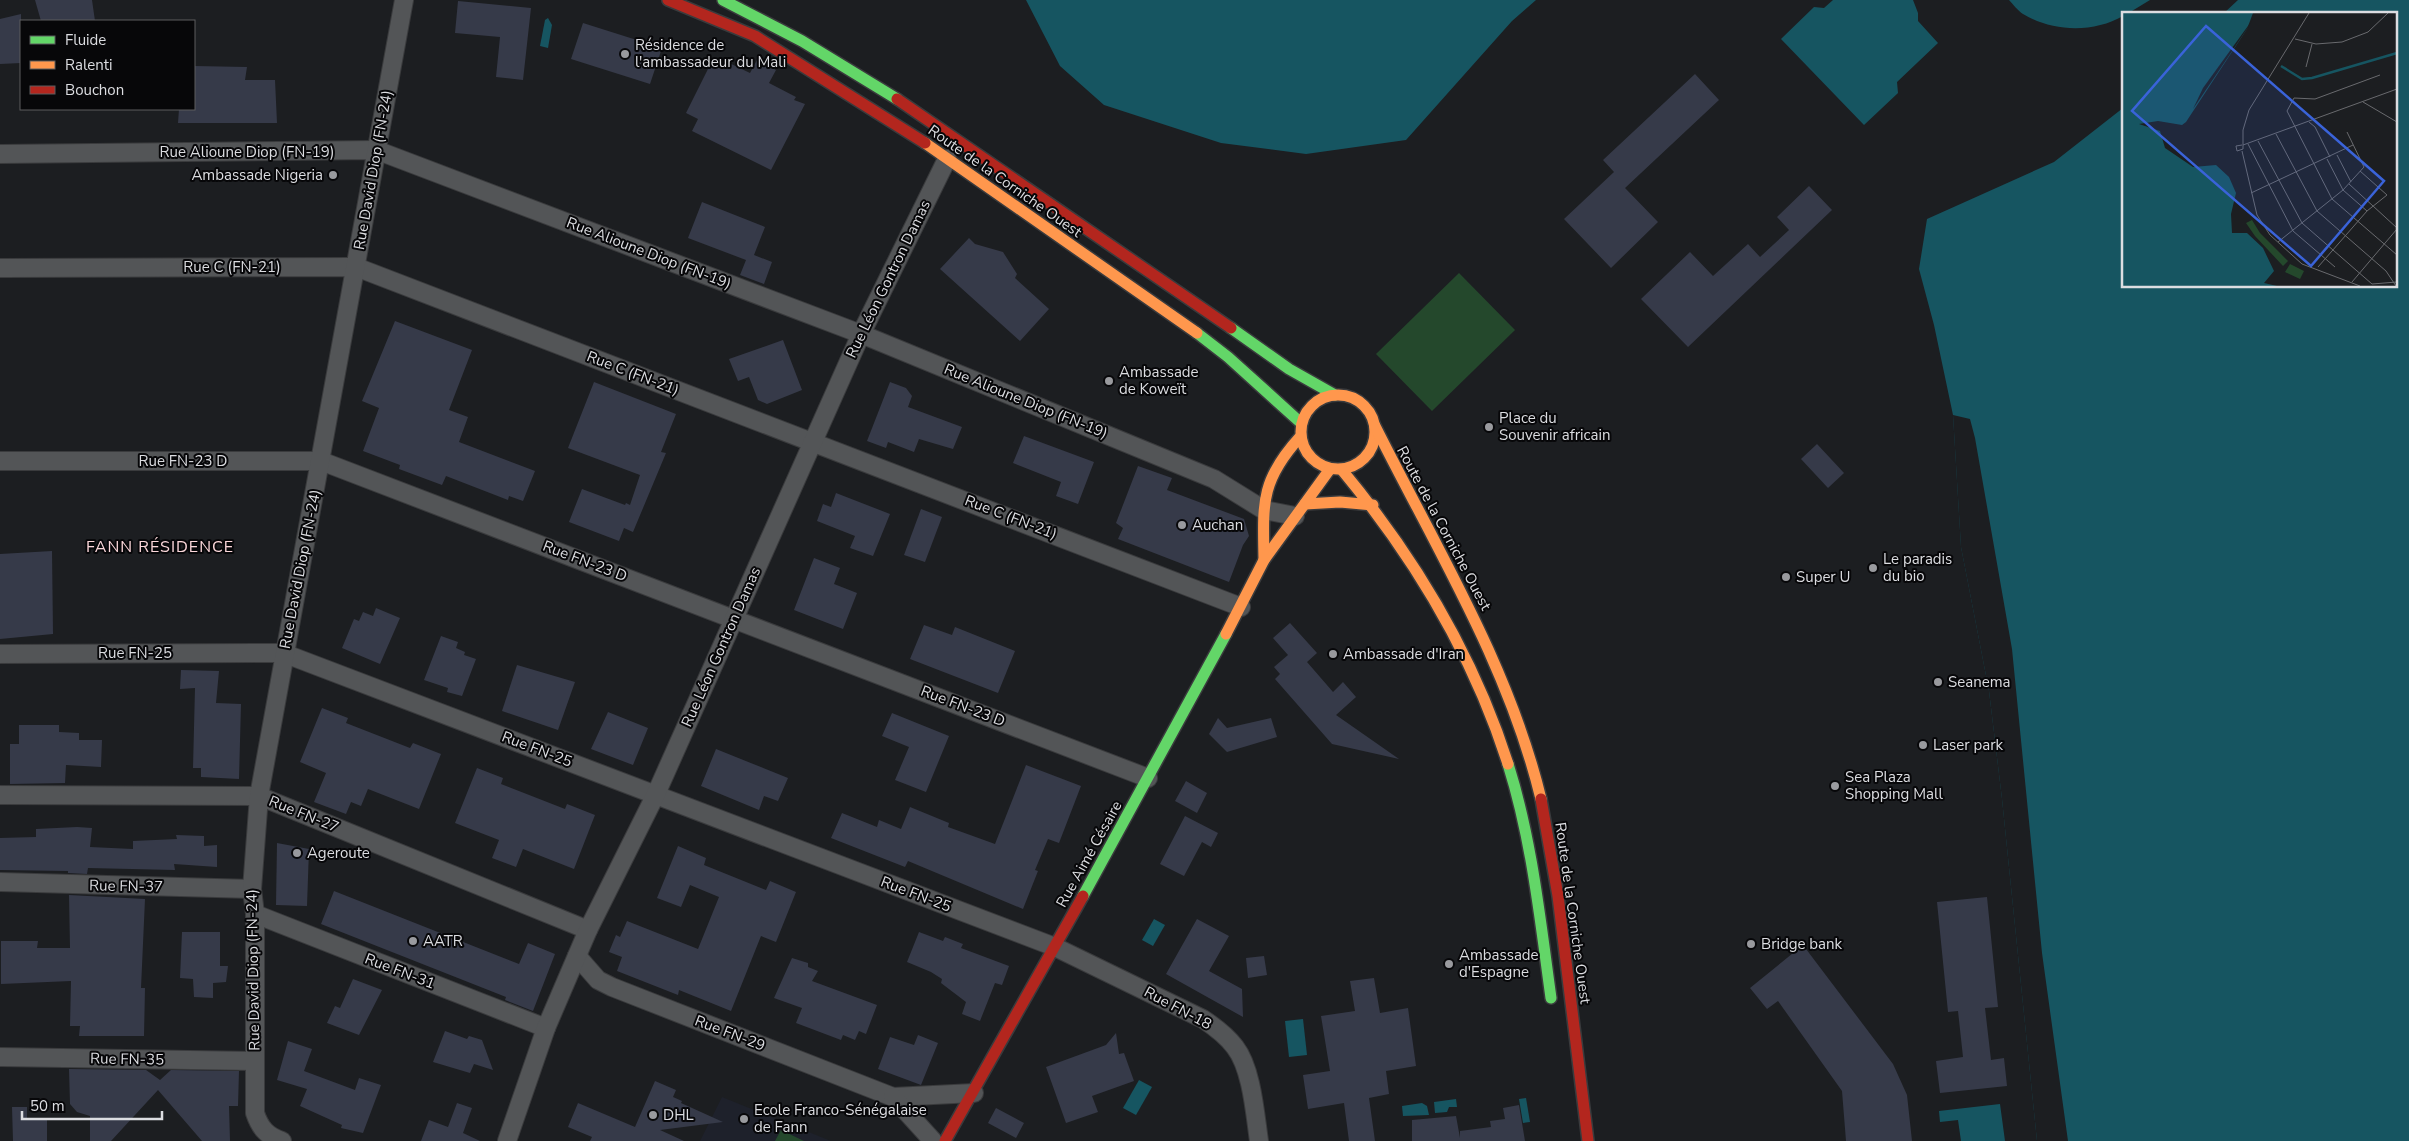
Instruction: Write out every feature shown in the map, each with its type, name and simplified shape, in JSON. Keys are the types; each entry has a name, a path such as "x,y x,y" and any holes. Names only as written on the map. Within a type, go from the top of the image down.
{"main road":[{"name":"Route de la Corniche Ouest","path":"668,0 755,36 948,159 1193,330 1234,363 1301,423"},
{"name":"Route de la Corniche Ouest","path":"723,0 766,20 824,52 924,116 1289,369 1336,395"},
{"path":"1264,560 1300,510 1336,470 1354,466 1364,459 1371,449 1375,438 1375,426 1371,415 1361,403 1346,396 1336,395 1324,397 1314,403 1306,412 1301,423 1300,437 1303,448 1310,458 1319,465 1336,470 1373,505 1428,587 1465,654 1498,732 1514,782 1527,834 1552,1010"},
{"name":"Route de la Corniche Ouest","path":"1375,426 1406,488 1433,534 1490,649 1529,751 1549,834 1556,878 1588,1141"},
{"path":"1264,560 1266,485 1272,470 1300,437"},
{"path":"1300,510 1340,502 1373,505"},
{"name":"Rue Aimé Césaire","path":"946,1141 1148,778 1256,579 1264,560"}],"street":[{"name":"Rue David Diop (FN-24)","path":"277,1139 260,1125 255,1113 255,914 252,889 259,796 404,0"},
{"name":"Rue Alioune Diop (FN-19)","path":"0,154 376,150 861,334 1214,479 1264,510"},
{"name":"Rue Léon Gontron Damas","path":"507,1141 546,1028 588,930 656,794 861,334 948,159"},
{"name":"Rue C (FN-21)","path":"0,268 356,267 1241,607"},
{"name":"Rue FN-23 D","path":"0,461 321,461 1148,778"},
{"path":"1264,510 1300,510"},
{"name":"Rue FN-25","path":"0,654 284,653 1055,947"},
{"name":"Rue FN-27","path":"0,795 259,796 588,930"},
{"name":"Rue FN-37","path":"0,882 252,889"},
{"name":"Rue FN-31","path":"255,914 546,1028"},
{"name":"Rue FN-18","path":"1055,947 1203,1018 1222,1032 1242,1057 1254,1108 1259,1141"},
{"name":"Rue FN-29","path":"577,956 598,980 612,987 893,1097"},
{"name":"Rue FN-35","path":"0,1057 254,1061"},
{"path":"893,1097 974,1093"},
{"path":"893,1097 933,1141"}],"shaded area":[{"name":"Ecole Franco-Sénégalaise de Fann","path":"722,1097 831,1141 700,1141"}],"green space":[{"path":"1459,273 1515,330 1432,411 1376,354"},
{"path":"781,1130 804,1141 775,1141"}],"water":[{"path":"1026,0 1536,0 1512,21 1406,140 1306,154 1221,143 1104,105 1060,66"},
{"path":"1833,0 1913,0 1918,13 1918,21 1938,43 1897,82 1898,93 1864,125 1781,39 1814,7 1824,8"},
{"path":"2009,0 2150,0 2130,12 2122,12 2122,17 2112,22 2086,28 2060,27 2047,24 2021,13"},
{"path":"2238,0 2409,0 2409,1141 2037,1141 1989,691 1961,547 1953,415 1934,325 1919,269 1927,219 2054,162 2122,109 2122,288 2396,288 2396,12 2225,12"},
{"path":"548,18 552,25 548,48 540,46 545,20"},
{"path":"1154,919 1165,925 1153,946 1142,940"},
{"path":"1303,1019 1307,1055 1289,1057 1285,1021"},
{"path":"1139,1080 1152,1087 1136,1115 1123,1108"},
{"path":"1526,1098 1530,1122 1523,1123 1519,1099"},
{"path":"1456,1099 1457,1107 1449,1107 1447,1112 1435,1113 1434,1102"},
{"path":"1422,1103 1427,1106 1429,1115 1403,1116 1402,1106"},
{"path":"2000,1104 2005,1141 1961,1141 1958,1120 1940,1122 1939,1111"}],"pier":[{"path":"1953,415 1970,419 1975,438 2012,649 2042,953 2068,1141 2037,1141 1989,691 1961,547"}],"building":[{"path":"35,0 92,0 95,20 41,20"},
{"path":"458,1 531,8 523,80 496,77 500,37 455,33"},
{"path":"21,14 20,63 0,64 0,19"},
{"path":"583,23 662,48 650,84 571,59"},
{"path":"713,59 723,64 725,61 750,73 757,60 776,70 769,83 796,97 794,100 805,104 771,170 692,131 698,119 686,113"},
{"path":"195,66 247,67 245,80 275,80 277,123 178,123 179,110 195,110"},
{"path":"1695,74 1719,100 1625,188 1658,222 1611,268 1564,219 1614,172 1603,160"},
{"path":"1809,186 1832,210 1688,347 1641,299 1690,252 1713,276 1748,244 1760,257 1789,230 1777,217"},
{"path":"702,202 765,227 754,255 772,262 764,284 740,275 746,260 688,238"},
{"path":"969,238 975,244 1003,252 1017,274 1015,278 1049,309 1020,341 940,269"},
{"path":"395,321 472,350 449,410 468,417 459,442 535,471 523,501 509,496 508,500 446,476 442,485 399,469 400,465 363,451 379,408 362,401"},
{"path":"783,340 802,390 767,404 758,400 749,377 738,381 729,359"},
{"path":"594,382 676,414 661,452 666,453 633,532 624,528 619,541 569,522 582,489 625,505 626,503 630,505 640,475 568,448"},
{"path":"890,382 906,388 912,396 908,407 962,427 953,449 919,439 914,452 888,442 886,448 867,441"},
{"path":"1024,436 1094,462 1078,504 1056,496 1061,482 1013,463"},
{"path":"1817,444 1844,473 1828,488 1801,459"},
{"name":"Auchan","path":"1138,466 1172,478 1167,490 1244,519 1249,536 1243,545 1229,582 1118,539 1123,528 1116,523"},
{"path":"836,493 890,514 873,556 850,548 855,536 817,521 823,504 831,507"},
{"path":"921,509 942,517 925,562 904,555"},
{"path":"52,551 53,634 0,639 0,554"},
{"path":"814,558 840,568 834,584 857,593 843,629 794,610"},
{"path":"376,608 400,618 380,664 342,648 354,619 359,621 363,612 373,616"},
{"path":"1290,623 1317,653 1307,662 1333,692 1343,682 1356,697 1336,715 1399,759 1332,744 1275,679 1280,674 1274,667 1288,655 1273,638"},
{"path":"924,625 952,635 955,627 1015,651 998,693 910,659"},
{"path":"441,636 458,642 456,648 465,652 464,655 476,659 462,696 447,692 448,688 424,680"},
{"path":"517,665 575,682 558,730 502,711"},
{"path":"181,670 219,671 216,703 241,704 239,779 201,777 201,768 193,768 195,688 180,689"},
{"path":"322,708 348,718 346,723 410,748 413,743 441,754 419,809 368,789 361,806 351,802 346,814 314,802 326,773 300,762"},
{"path":"608,712 648,728 633,765 591,749"},
{"path":"892,713 949,736 926,792 895,780 909,747 882,736"},
{"path":"1218,718 1227,728 1271,718 1277,737 1227,752 1209,734"},
{"path":"19,725 59,725 59,732 79,733 79,740 102,740 101,767 66,765 65,783 10,784 10,744 19,744"},
{"path":"716,749 788,778 778,801 764,796 759,810 701,786"},
{"path":"1026,765 1081,786 1059,843 1048,839 1035,870 1038,871 1023,909 908,861 905,867 831,838 842,813 877,827 879,820 901,829 910,807 949,823 948,827 995,844"},
{"path":"477,768 503,778 501,784 565,809 567,804 595,815 574,869 523,849 516,867 492,858 499,840 455,823"},
{"path":"1186,781 1207,793 1197,813 1175,801"},
{"path":"1185,816 1218,833 1211,847 1202,842 1184,876 1160,864"},
{"path":"92,828 90,847 133,849 133,841 177,839 176,835 204,836 204,846 217,845 217,867 174,864 175,870 88,868 87,874 68,873 68,871 0,870 0,838 36,837 36,829"},
{"path":"277,843 309,849 307,906 276,905"},
{"path":"678,846 706,858 704,865 766,890 770,881 796,892 776,942 761,936 731,1011 679,990 678,995 617,971 622,957 609,952 616,935 620,937 627,921 698,949 719,897 690,885 681,907 657,898"},
{"name":"AATR","path":"334,891 519,964 528,943 555,954 533,1011 505,1000 506,997 321,924"},
{"path":"69,895 145,899 141,988 145,988 144,1036 79,1036 80,1026 70,1026 71,981 1,984 1,941 38,941 37,948 70,948"},
{"path":"1987,897 1998,1007 1985,1008 1991,1060 2004,1058 2007,1086 1940,1093 1936,1061 1963,1057 1958,1011 1948,1012 1937,902"},
{"path":"1197,919 1229,936 1209,971 1242,989 1243,1017 1166,974"},
{"path":"182,932 220,932 220,966 228,966 226,982 213,983 213,998 194,997 193,979 180,978"},
{"path":"919,932 943,941 945,937 963,944 961,948 1009,966 1002,985 995,983 980,1021 962,1014 966,1002 941,983 942,979 907,962"},
{"path":"1803,945 1893,1064 1907,1095 1912,1141 1846,1141 1842,1091 1778,1001 1767,1009 1750,988"},
{"path":"1264,956 1267,975 1248,978 1246,958"},
{"path":"792,958 808,963 808,967 818,971 812,981 877,1005 866,1034 859,1031 855,1040 843,1035 841,1040 796,1023 802,1008 774,998"},
{"path":"1374,978 1380,1013 1408,1008 1416,1066 1386,1071 1389,1094 1369,1098 1375,1141 1349,1141 1344,1103 1308,1109 1303,1075 1330,1071 1321,1016 1355,1011 1350,981"},
{"path":"353,979 382,990 359,1035 327,1023 335,1006 340,1008"},
{"path":"445,1031 467,1039 469,1036 482,1040 493,1070 474,1064 470,1073 433,1062"},
{"path":"1116,1033 1119,1054 1124,1053 1134,1081 1092,1096 1098,1112 1066,1123 1046,1067 1106,1045"},
{"path":"918,1035 938,1043 921,1085 878,1069 890,1037 914,1045"},
{"path":"288,1041 312,1049 304,1071 355,1090 359,1078 381,1085 363,1133 341,1128 342,1125 300,1106 307,1089 277,1080"},
{"path":"69,1069 146,1070 160,1080 171,1070 239,1071 238,1106 229,1106 230,1141 202,1141 158,1090 111,1141 90,1141 90,1116 77,1112 70,1104"},
{"path":"655,1081 676,1090 673,1097 682,1101 681,1103 723,1122 660,1130 684,1141 590,1141 592,1137 568,1127 578,1103 635,1127"},
{"path":"457,1103 472,1108 463,1133 480,1141 421,1141 429,1120 448,1127"},
{"path":"1519,1105 1525,1141 1412,1141 1412,1120 1456,1116 1460,1138 1460,1131 1491,1127 1490,1121 1505,1119 1503,1108"},
{"path":"12,1107 27,1107 27,1119 47,1118 47,1141 13,1141"},
{"path":"996,1108 1024,1123 1016,1138 988,1123"}],"traffic: fast":[{"path":"723,0 802,41 897,99"},
{"path":"1231,328 1289,369 1335,395"},
{"path":"1197,333 1228,357 1301,423"},
{"path":"1083,896 1226,634"},
{"path":"1508,764 1529,851 1551,998"}],"traffic: slow":[{"path":"925,143 1197,333"},
{"path":"1345,395 1365,405 1373,418 1375,432 1373,446 1365,459 1352,467 1331,469 1311,459 1303,446 1301,425 1311,405 1324,397 1345,395"},
{"path":"1375,426 1469,608 1490,655 1510,702 1527,750 1541,799"},
{"path":"1264,560 1264,508 1271,480 1277,467 1300,437"},
{"path":"1226,634 1264,560 1330,469"},
{"path":"1342,470 1394,538 1439,609 1478,684 1508,764"},
{"path":"1305,504 1340,502 1373,505"}],"traffic: jam":[{"path":"668,0 755,36 925,143"},
{"path":"897,99 1231,328"},
{"path":"1541,799 1558,896 1588,1141"},
{"path":"945,1141 1083,896"}],"place":[{"name":"Résidence de l'ambassadeur du Mali","path":"625,54"},
{"name":"Ambassade Nigeria","path":"333,175"},
{"name":"Ambassade de Koweït","path":"1109,381"},
{"name":"Place du Souvenir africain","path":"1489,427"},
{"name":"Auchan","path":"1182,525"},
{"name":"Le paradis du bio","path":"1873,568"},
{"name":"Super U","path":"1786,577"},
{"name":"Ambassade d'Iran","path":"1333,654"},
{"name":"Seanema","path":"1938,682"},
{"name":"Laser park","path":"1923,745"},
{"name":"Sea Plaza Shopping Mall","path":"1835,786"},
{"name":"Ageroute","path":"297,853"},
{"name":"AATR","path":"413,941"},
{"name":"Bridge bank","path":"1751,944"},
{"name":"Ambassade d'Espagne","path":"1449,964"},
{"name":"DHL","path":"653,1115"},
{"name":"Ecole Franco-Sénégalaise de Fann","path":"744,1119"}],"district":[{"name":"FANN RÉSIDENCE","path":"160,547"}]}
